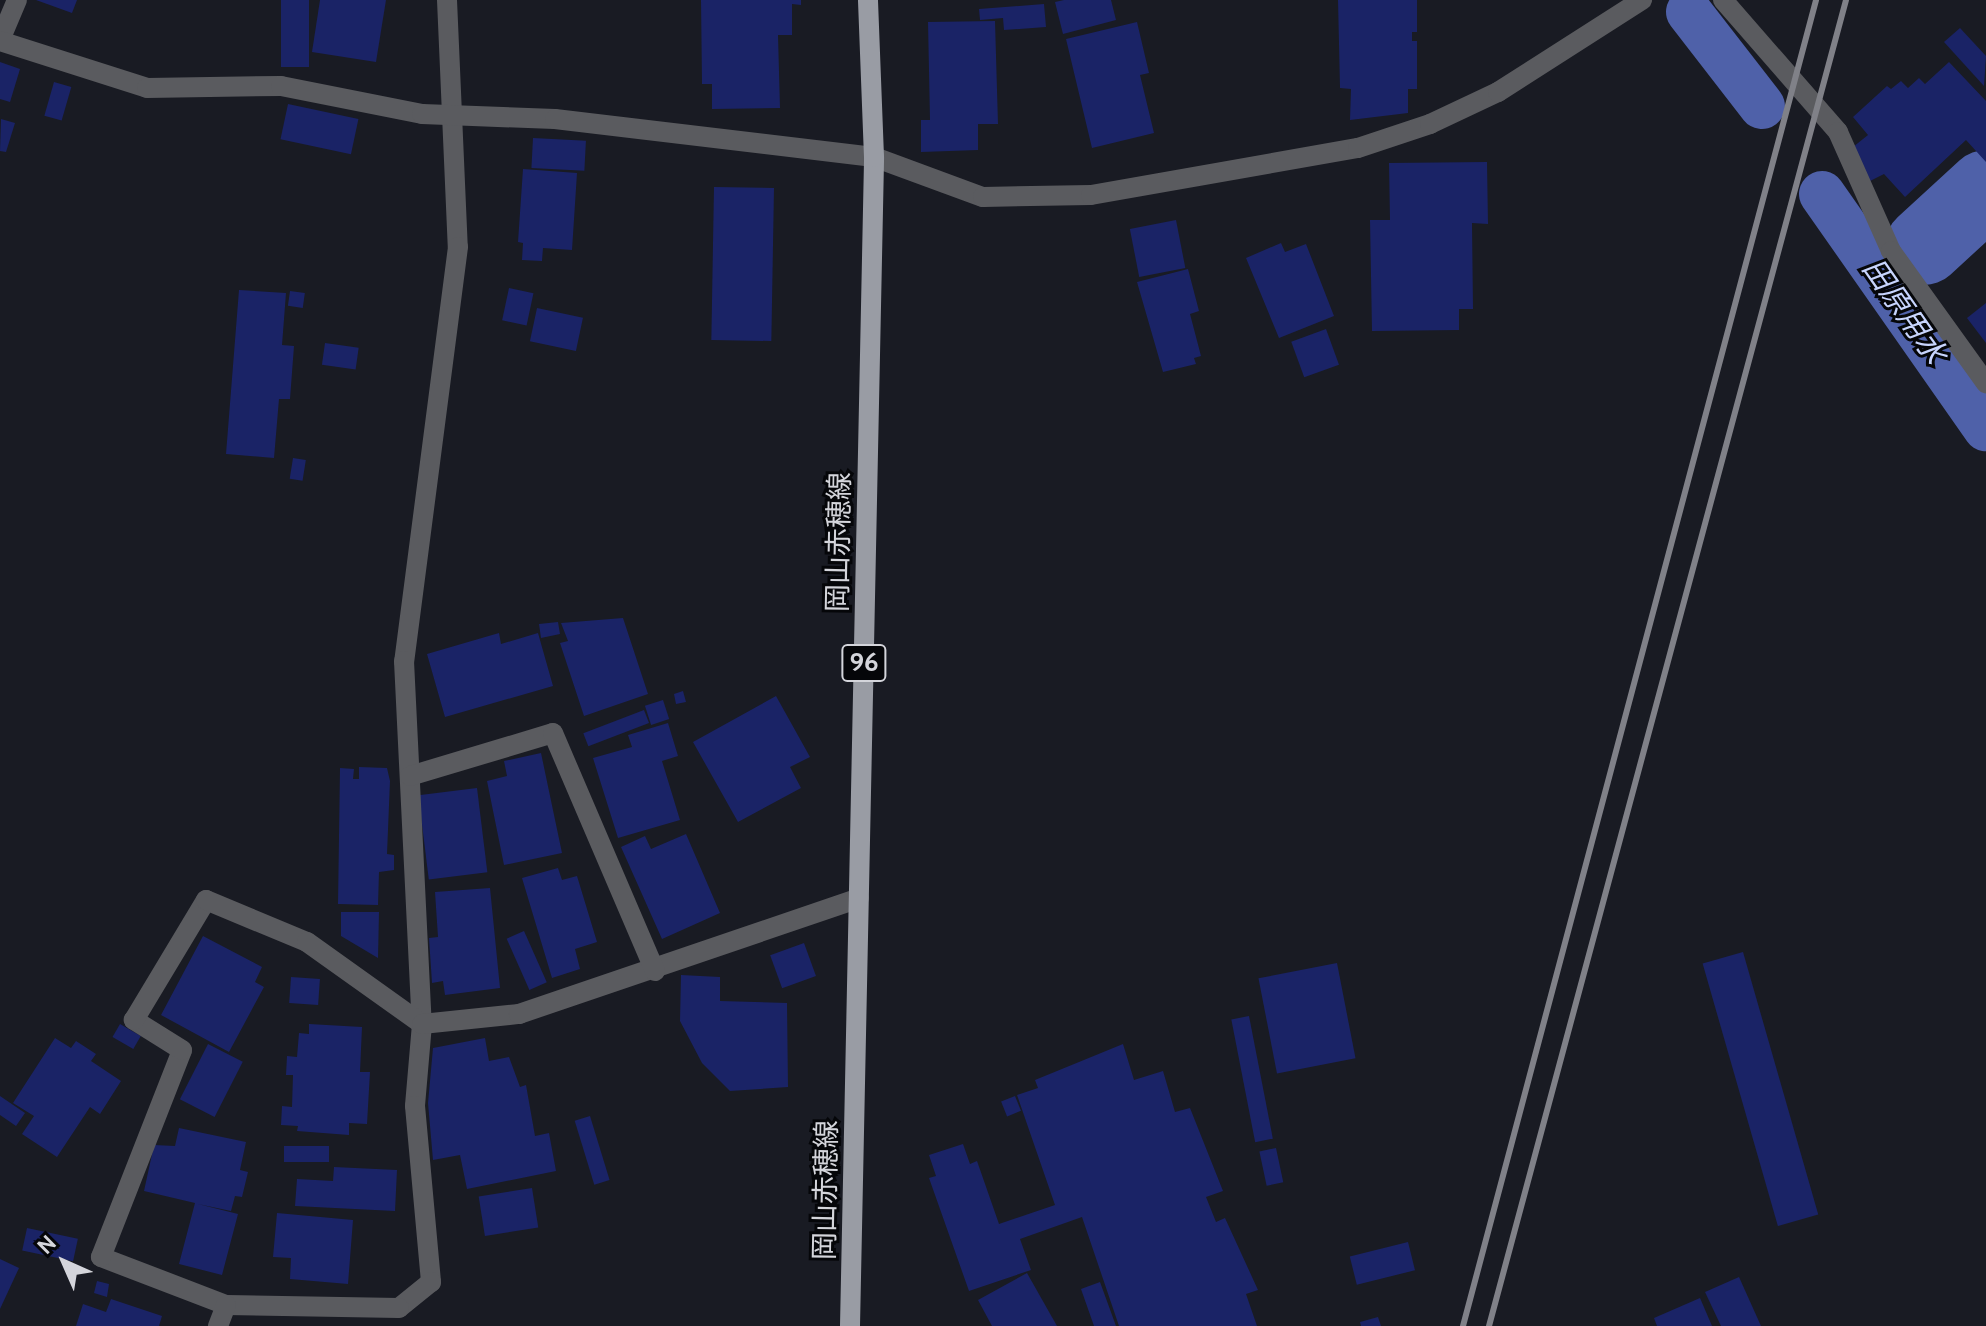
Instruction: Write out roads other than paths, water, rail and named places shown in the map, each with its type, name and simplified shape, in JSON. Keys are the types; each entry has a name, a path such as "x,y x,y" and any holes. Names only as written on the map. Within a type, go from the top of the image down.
{"main road":[{"name":"岡山赤穂線","path":"850,1326 874,157 868,0"}],"street":[{"path":"17,0 0,40 147,88 281,86 452,115 555,119 874,157 983,197 1091,195 1358,148 1430,124 1498,92 1642,0"},
{"path":"447,0 458,247 404,661 422,1024 415,1106 431,1282 399,1308 226,1305 101,1257 182,1050 134,1020 206,900 307,942 422,1024 519,1014 655,971 859,898"},
{"path":"1723,0 1838,132 1891,251 1986,383"},
{"path":"410,776 553,733 655,971"},
{"path":"218,1326 226,1305"}],"waterway":[{"name":"田原用水","path":"1689,12 1762,106"},
{"path":"1924,246 1986,189"},
{"name":"田原用水","path":"1822,194 1986,428"}],"railway":[{"path":"1463,1326 1816,0"},
{"path":"1489,1326 1846,0"}]}
